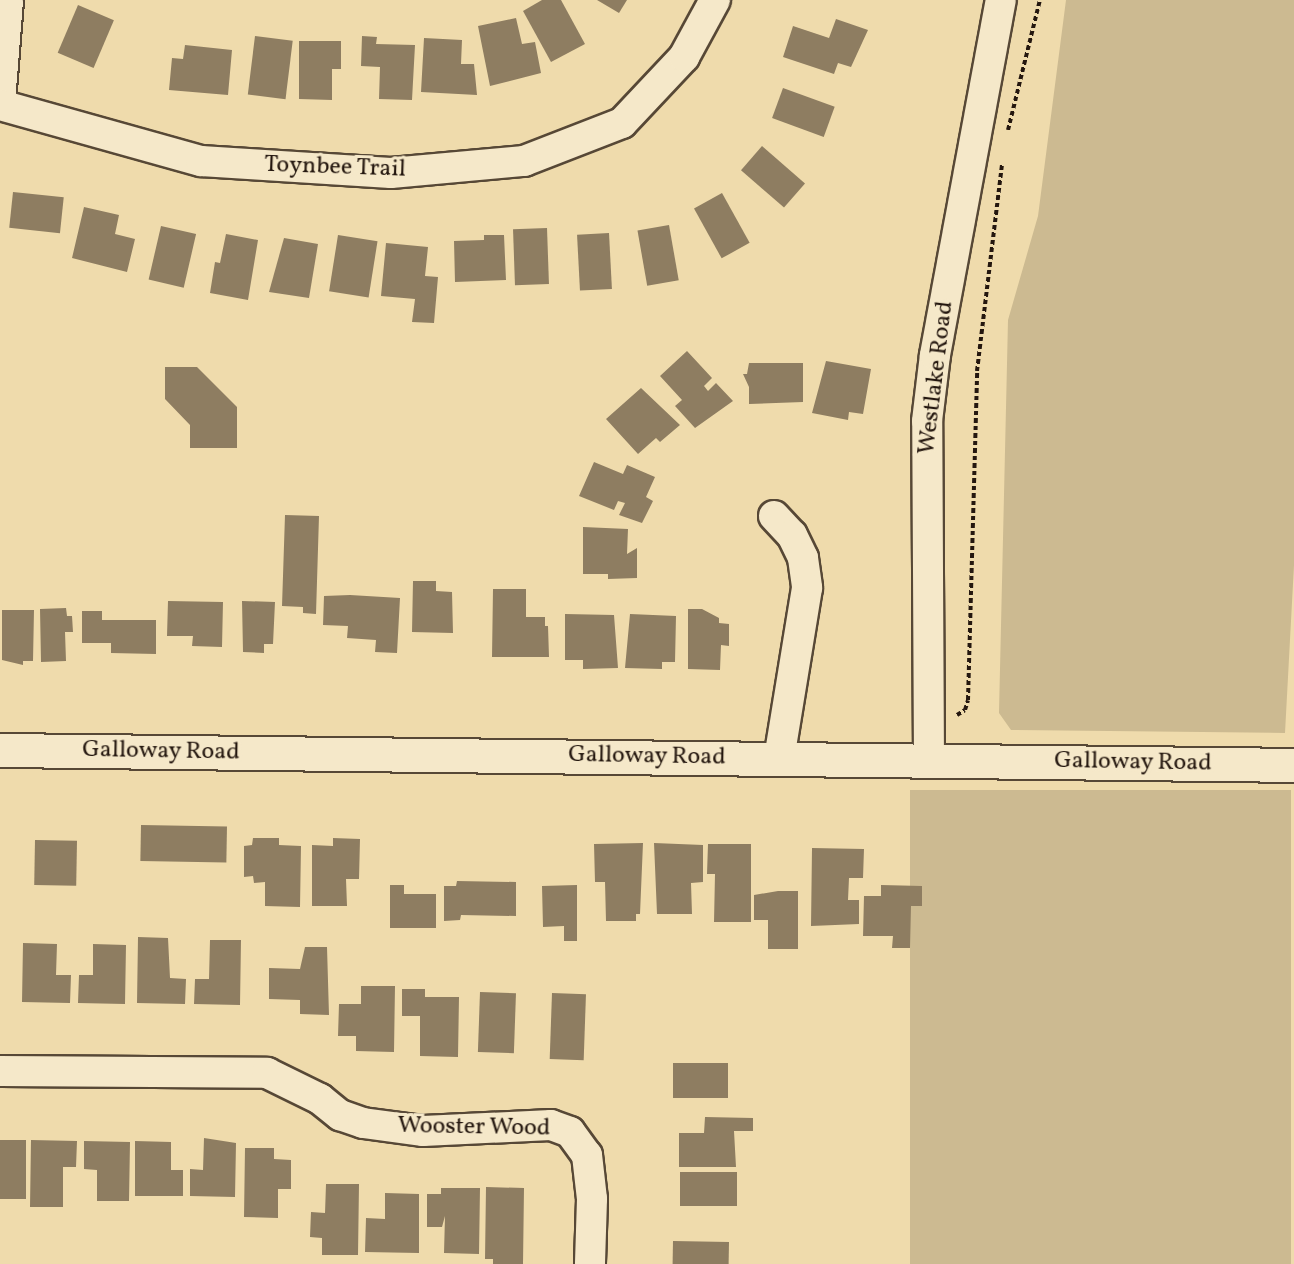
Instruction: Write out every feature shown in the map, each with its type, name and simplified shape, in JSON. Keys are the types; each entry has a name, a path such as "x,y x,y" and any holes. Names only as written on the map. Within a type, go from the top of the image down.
{"street":[{"path":"0,104 8,0"},
{"name":"Toynbee Trail","path":"0,104 201,161 391,174 524,161 622,123 684,57 715,0"},
{"name":"Westlake Road","path":"928,761 927,421 935,355 1001,0"},
{"path":"774,516 792,535 803,558 807,588 779,759"},
{"name":"Galloway Road","path":"0,750 1294,765"},
{"name":"Wooster Wood","path":"0,1071 267,1073 320,1100 340,1115 363,1123 423,1131 551,1125 570,1132 587,1155 592,1199 590,1264"}],"path":[{"path":"1006,136 1040,0"},
{"path":"955,716 965,710 968,700 977,370 1002,160"}],"shaded area":[{"path":"1066,0 1294,0 1294,565 1285,733 1011,730 999,713 1008,320 1038,216"},
{"path":"910,790 1291,790 1291,1264 910,1264"}],"building":[{"path":"542,0 561,0 585,44 551,62 523,11"},
{"path":"597,0 627,0 619,13"},
{"path":"78,5 114,20 94,68 58,53"},
{"path":"516,18 522,44 535,42 541,73 490,86 478,26"},
{"path":"836,19 868,30 851,67 838,63 834,74 783,57 793,26 829,38"},
{"path":"255,36 293,41 286,99 248,95"},
{"path":"362,36 377,37 376,44 415,45 412,100 379,99 380,67 361,66"},
{"path":"424,38 462,40 461,64 474,64 477,95 421,92"},
{"path":"299,41 341,41 341,69 332,69 332,100 299,99"},
{"path":"185,45 232,50 228,95 169,90 172,58 183,59"},
{"path":"783,88 835,107 824,137 772,118"},
{"path":"762,146 805,183 784,208 741,170"},
{"path":"13,192 64,197 60,233 9,228"},
{"path":"722,193 750,243 722,258 694,209"},
{"path":"84,207 119,215 115,234 135,239 127,272 72,258"},
{"path":"669,225 679,280 647,286 637,231"},
{"path":"161,226 196,234 184,288 149,280"},
{"path":"547,228 549,284 515,285 513,229"},
{"path":"609,233 612,289 580,291 577,235"},
{"path":"226,234 258,240 248,300 210,293 215,262 220,263"},
{"path":"338,235 378,241 369,298 329,291"},
{"path":"484,235 504,235 506,280 455,282 454,241 484,240"},
{"path":"284,238 318,244 309,298 269,292"},
{"path":"386,243 428,247 425,276 438,277 434,323 412,322 415,299 381,296"},
{"path":"687,351 712,378 704,386 708,391 716,383 733,401 695,428 675,406 682,400 660,376"},
{"path":"826,361 871,369 863,414 849,412 848,420 812,413"},
{"path":"749,363 803,363 803,402 749,404 749,387 743,374 747,374"},
{"path":"165,367 197,367 237,407 237,448 190,448 190,425 165,399"},
{"path":"641,388 680,425 660,442 656,438 638,454 606,419"},
{"path":"594,462 623,474 627,465 655,477 646,497 653,501 642,523 619,515 625,503 618,501 614,510 579,496"},
{"path":"285,515 319,516 316,614 303,613 303,607 282,606"},
{"path":"583,527 628,529 627,554 637,548 637,578 608,579 608,574 583,574"},
{"path":"413,581 436,581 436,591 452,592 453,633 412,632"},
{"path":"493,589 526,589 526,617 545,617 545,626 548,626 549,657 492,657"},
{"path":"324,596 400,598 397,653 375,652 376,640 347,638 348,626 323,625"},
{"path":"168,601 223,602 222,647 192,646 193,636 167,636"},
{"path":"242,601 275,602 273,644 264,644 264,653 243,652"},
{"path":"66,608 67,616 72,616 73,632 65,632 66,661 41,662 40,609"},
{"path":"688,609 702,609 719,618 719,623 729,624 729,646 721,645 720,670 688,669"},
{"path":"2,610 34,610 33,661 23,661 23,665 2,660"},
{"path":"82,611 102,611 102,620 156,620 156,654 111,653 111,643 82,643"},
{"path":"565,614 614,615 618,668 583,669 583,660 565,660"},
{"path":"630,614 676,616 675,662 662,662 662,669 625,668"},
{"path":"141,825 227,827 226,862 140,861"},
{"path":"253,838 279,838 279,845 301,846 300,907 265,906 265,882 254,883 253,876 244,877 244,846 252,845"},
{"path":"333,838 360,839 359,879 346,879 347,906 312,906 312,845 333,846"},
{"path":"35,840 77,841 76,886 34,885"},
{"path":"643,843 640,914 636,914 636,921 606,921 605,882 595,882 594,844"},
{"path":"654,843 703,845 703,882 691,883 692,914 657,914"},
{"path":"708,844 751,844 751,922 714,922 715,874 707,874"},
{"path":"812,848 864,849 863,878 849,878 848,900 859,900 859,924 811,926"},
{"path":"457,881 516,882 516,916 461,915 460,920 444,921 444,886 456,886"},
{"path":"390,885 404,885 404,894 436,894 436,928 390,928"},
{"path":"577,885 577,941 564,941 564,926 543,927 542,886"},
{"path":"881,885 922,886 922,906 911,906 910,948 892,948 893,936 863,936 864,896 881,896"},
{"path":"778,891 798,891 798,949 768,949 768,920 754,920 754,895"},
{"path":"138,937 168,938 170,978 186,979 185,1004 137,1003"},
{"path":"210,940 241,940 240,1005 194,1004 195,979 209,979"},
{"path":"23,943 57,944 56,975 71,975 70,1003 22,1002"},
{"path":"93,944 126,945 125,1004 78,1003 79,975 93,975"},
{"path":"305,947 327,947 329,1015 300,1014 300,1000 269,999 269,968 300,969"},
{"path":"361,986 395,986 394,1052 356,1051 356,1036 338,1036 339,1004 361,1004"},
{"path":"402,989 425,989 425,997 459,997 458,1057 420,1056 420,1016 402,1016"},
{"path":"480,992 516,993 514,1053 478,1052"},
{"path":"552,993 586,994 584,1060 550,1059"},
{"path":"673,1063 728,1063 728,1098 673,1098"},
{"path":"705,1117 753,1118 753,1131 734,1131 736,1167 679,1167 679,1133 704,1133"},
{"path":"204,1138 236,1143 235,1197 190,1196 190,1169 203,1170"},
{"path":"0,1140 26,1140 26,1199 0,1199"},
{"path":"31,1140 77,1141 76,1167 63,1167 63,1207 30,1207"},
{"path":"84,1141 130,1142 129,1201 97,1201 97,1170 84,1169"},
{"path":"135,1141 171,1142 171,1170 183,1170 183,1196 135,1196"},
{"path":"245,1148 274,1148 274,1159 291,1160 291,1189 278,1189 278,1218 244,1217"},
{"path":"680,1172 737,1172 737,1206 680,1206"},
{"path":"326,1184 359,1184 358,1255 322,1255 322,1238 310,1237 311,1212 325,1213"},
{"path":"486,1187 524,1188 523,1264 493,1264 493,1259 485,1259"},
{"path":"441,1188 480,1188 479,1254 444,1253 445,1216 442,1227 427,1227 427,1194 441,1194"},
{"path":"385,1193 419,1194 419,1253 365,1252 366,1218 385,1219"},
{"path":"673,1241 729,1242 729,1264 673,1264"}]}
